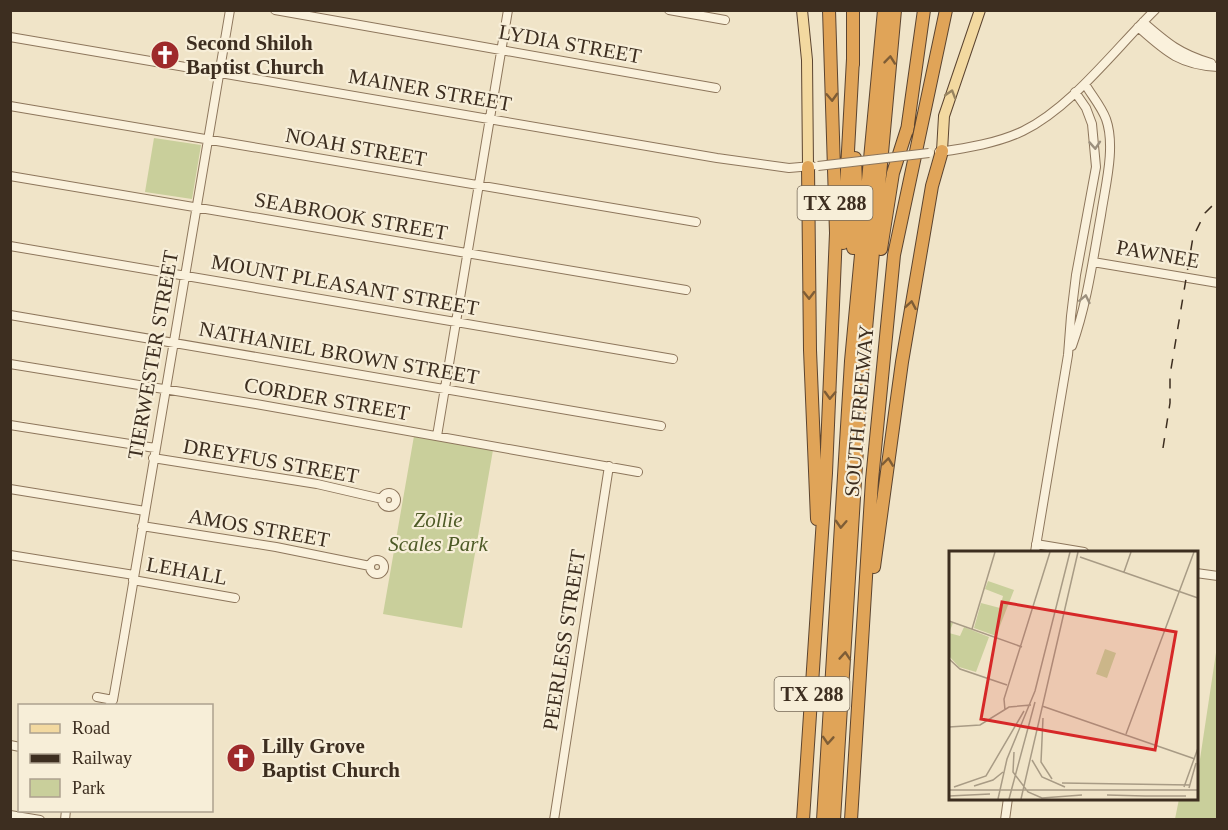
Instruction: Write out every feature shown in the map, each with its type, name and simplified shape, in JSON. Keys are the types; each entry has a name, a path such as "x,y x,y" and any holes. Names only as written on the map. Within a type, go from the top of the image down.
{"highway":[{"name":"SOUTH FREEWAY","path":"803,819 820,569 836,233 829,10"},
{"path":"853,10 856,184 853,271 856,297"},
{"path":"823,819 856,297 884,10"},
{"path":"834,819 861,384 895,10"},
{"path":"894,255 924,10"},
{"name":"SOUTH FREEWAY","path":"851,819 872,480 894,255 946,10"},
{"path":"831,368 839,298 853,59"},
{"path":"861,384 868,366 874,288 889,194 908,126"},
{"path":"861,666 900,372 932,186 935,152"},
{"path":"813,166 812,408 820,569"}],"main road":[{"path":"802,10 813,166"},
{"path":"935,152 944,116 980,10"}],"street":[{"name":"TIERWESTER STREET","path":"111,703 230,10"},
{"name":"LYDIA STREET","path":"275,10 716,88"},
{"path":"437,436 508,10"},
{"path":"669,10 725,20"},
{"name":"MAINER STREET","path":"10,37 717,158 789,168 935,152 987,143 1022,131 1051,115 1085,84 1155,10"},
{"path":"1140,25 1189,57 1218,66"},
{"path":"1068,355 1081,321 1093,262 1110,140 1106,120 1085,84"},
{"path":"1072,551 1036,548 1068,355 1076,275 1096,165 1092,124 1086,108 1075,92"},
{"name":"NOAH STREET","path":"10,106 478,187 696,222"},
{"path":"1096,165 1108,167"},
{"name":"SEABROOK STREET","path":"10,176 686,290"},
{"name":"MOUNT PLEASANT STREET","path":"10,246 673,359"},
{"name":"PAWNEE","path":"1093,262 1218,283"},
{"name":"NATHANIEL BROWN STREET","path":"10,315 661,426"},
{"name":"CORDER STREET","path":"10,364 638,472"},
{"name":"DREYFUS STREET","path":"10,425 317,484 382,499"},
{"name":"PEERLESS STREET","path":"554,819 609,466"},
{"path":"10,489 145,512"},
{"name":"AMOS STREET","path":"142,526 286,549 370,566"},
{"name":"LEHALL","path":"10,555 235,598"},
{"path":"1198,573 1218,576"},
{"path":"97,697 111,703"},
{"path":"1005,819 1008,800"},
{"path":"10,815 40,819"}],"green space":[{"path":"154,138 201,145 192,199 145,192"},
{"name":"Zollie Scales Park","path":"414,436 493,450 462,628 383,614"},
{"path":"1217,646 1217,819 1175,819 1179,800 1198,800 1198,772"}],"railway":[{"path":"1163,448 1170,403 1170,375 1193,237 1205,213 1218,200"}],"place":[{"name":"Second Shiloh Baptist Church","path":"165,55"},
{"name":"Lilly Grove Baptist Church","path":"241,758"}]}
